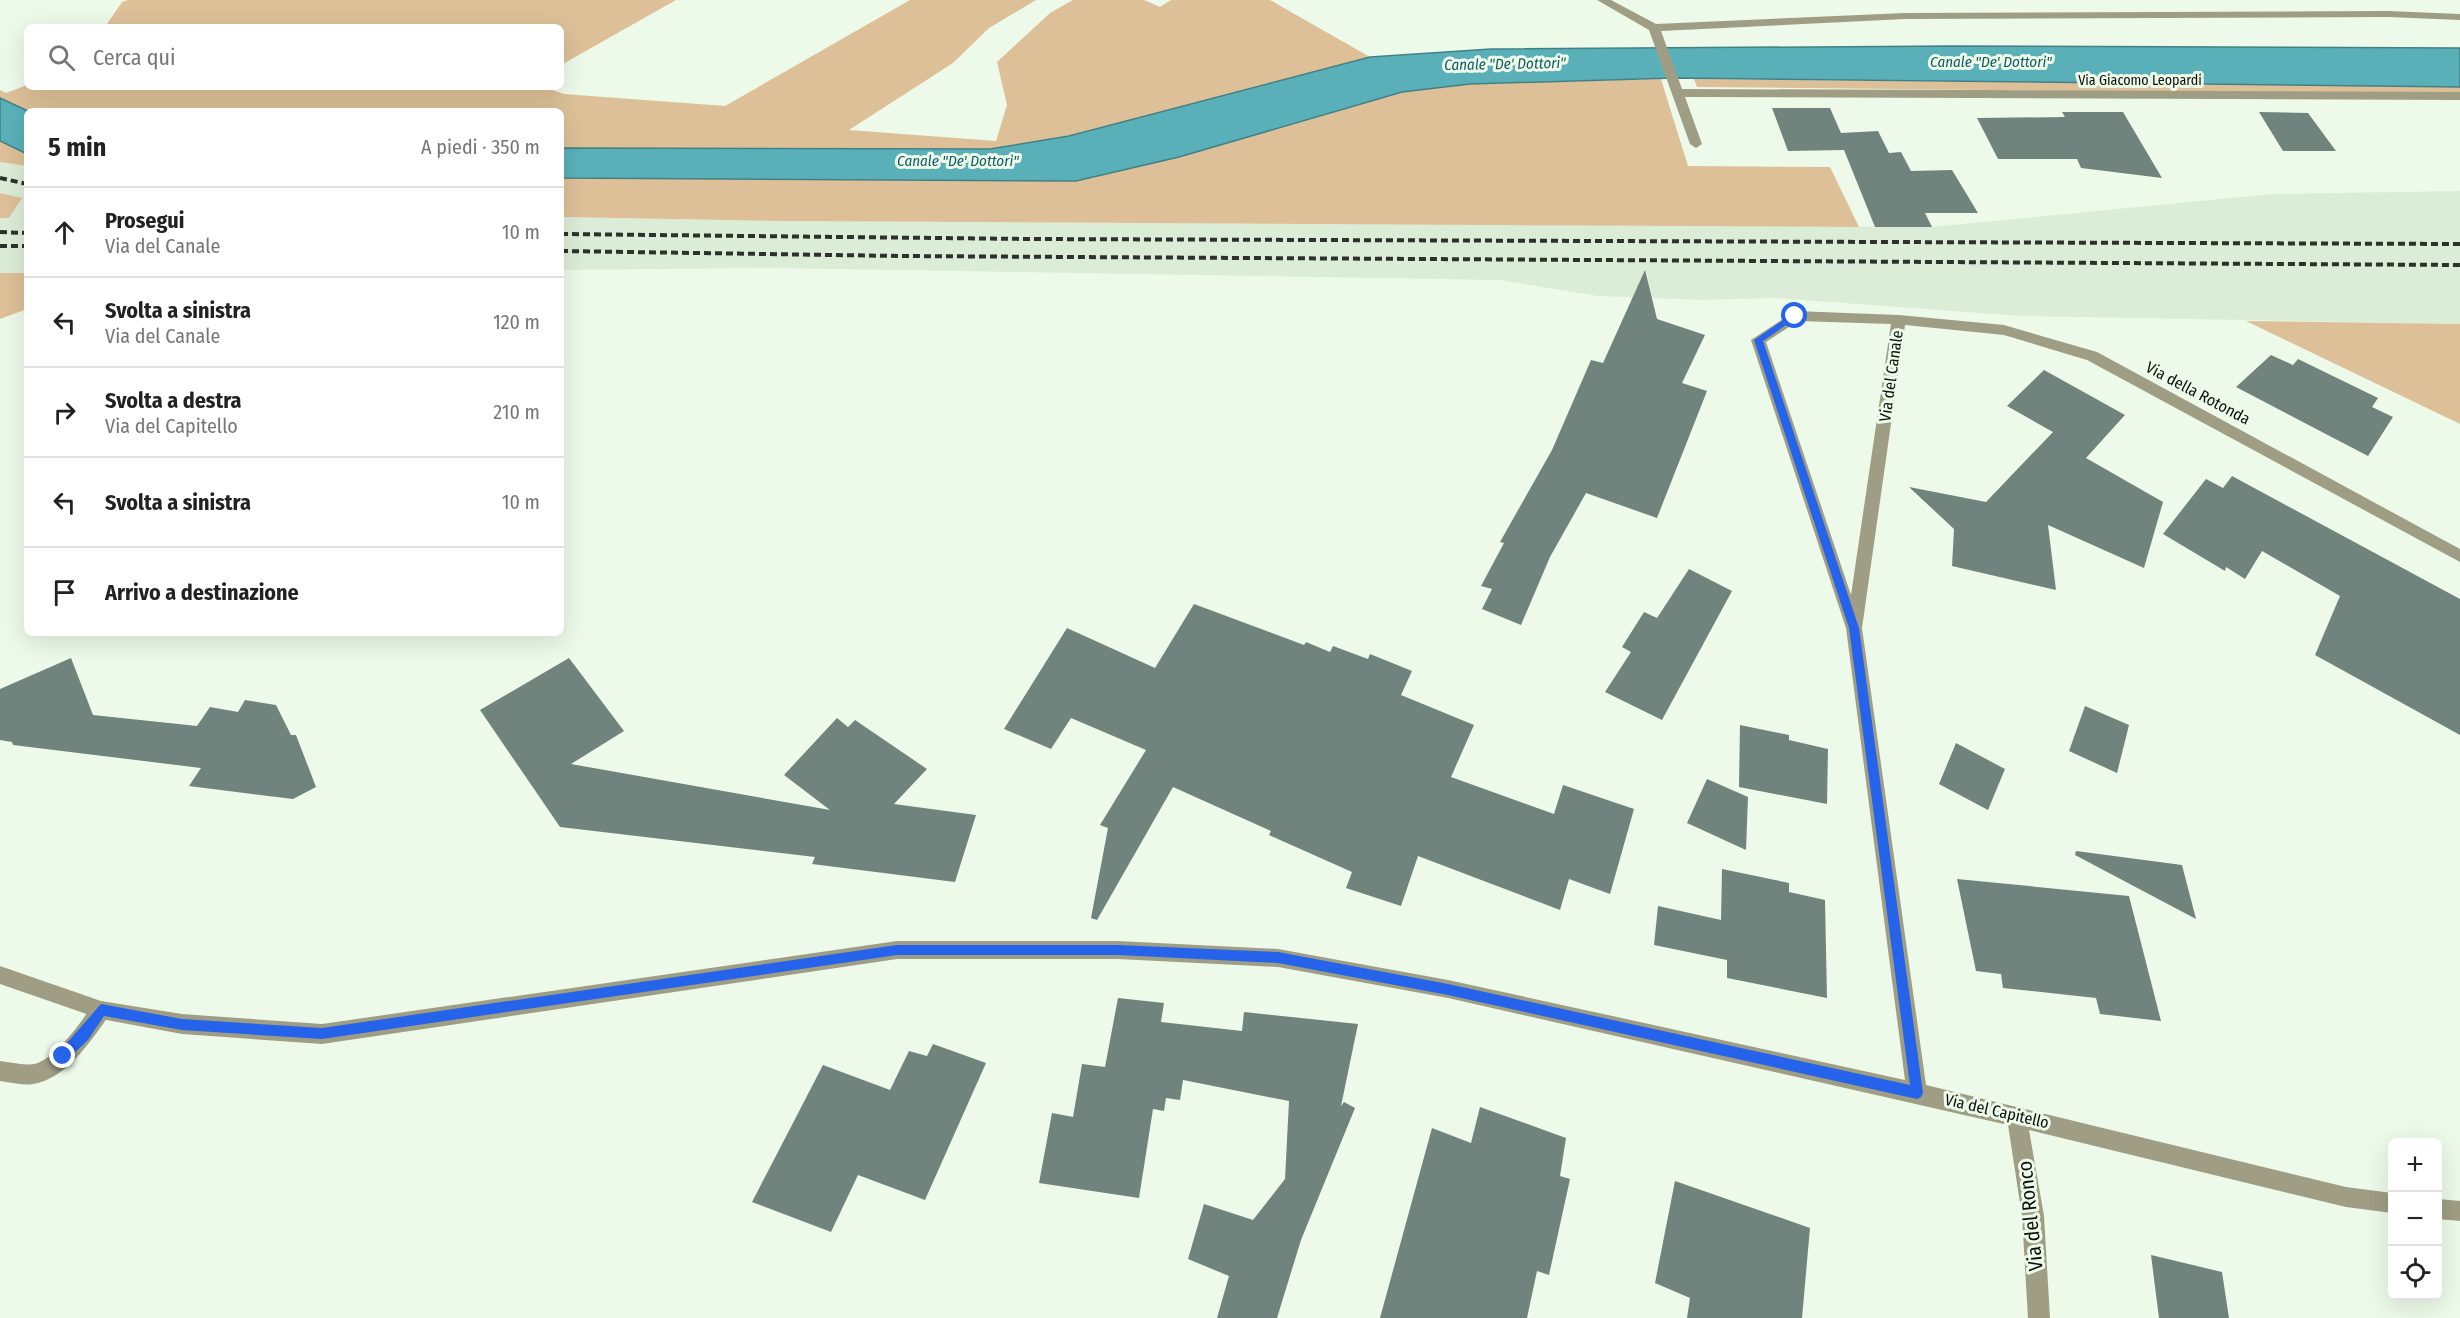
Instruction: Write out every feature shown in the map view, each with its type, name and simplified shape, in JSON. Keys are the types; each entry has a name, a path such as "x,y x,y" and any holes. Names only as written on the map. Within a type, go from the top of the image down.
{"street":[{"path":"1603,0 1654,28 1905,16 2388,14 2460,16"},
{"path":"2377,0 2388,14"},
{"path":"1898,6 1905,16"},
{"path":"1654,28 1696,144"},
{"name":"Via Giacomo Leopardi","path":"1676,93 2460,96"},
{"name":"Via del Canale","path":"1854,628 1899,320 1795,316 1758,340 1854,628 1917,1093"},
{"name":"Via della Rotonda","path":"1899,320 2004,330 2092,356 2460,556"},
{"name":"Via del Capitello","path":"0,975 101,1010 182,1024 322,1034 897,950 1118,950 1278,958 1448,989 2016,1115 2346,1197 2388,1202"},
{"path":"0,1071 35,1075 63,1056 84,1036 101,1010"},
{"name":"Via del Ronco","path":"2016,1115 2033,1216 2039,1318"},
{"path":"2442,1209 2460,1211"}],"shaded area":[{"path":"128,0 676,0 564,63 564,24 107,24 122,2"},
{"path":"910,0 1036,0 989,28 953,63 849,130 996,141 1007,105 997,62 1050,13 1073,0 1144,0 1160,7 1171,0 1270,0 1370,57 1069,136 990,149 564,148 564,108 24,109 0,98 0,90 6,93 24,86 24,90 553,90 564,94 725,106"},
{"path":"1661,79 1688,166 1830,167 1859,227 780,221 564,217 564,178 1076,181 1179,157 1402,92 1470,84"},
{"path":"1694,79 2460,87 2460,95 1697,87"},
{"path":"0,141 24,153 24,166 0,162"},
{"path":"0,162 24,166 24,273 0,273 0,218 9,218 21,198 0,193"},
{"path":"2460,191 2460,324 2021,316 1775,298 1702,300 1598,296 1499,280 768,268 564,270 564,217 780,221 1932,227 2272,194"},
{"path":"0,193 22,198 9,218 0,218"},
{"path":"0,273 24,273 24,310 0,319"},
{"path":"2246,321 2460,324 2460,424"}],"water":[{"name":"Canale \"De' Dottori\"","path":"1952,46 2460,48 2460,87 1674,78 1470,84 1402,92 1179,157 1076,181 564,178 564,148 990,149 1069,136 1370,57 1491,49"},
{"path":"0,98 24,109 24,153 0,141"}],"building":[{"path":"1772,108 1830,108 1841,133 1878,131 1889,153 1901,152 1911,171 1952,170 1978,213 1925,213 1932,227 1875,227 1844,150 1788,151"},
{"path":"2062,112 2123,112 2162,178 2081,168 2077,159 1998,159 1977,118 2065,117"},
{"path":"2259,112 2308,113 2336,151 2283,151"},
{"path":"1645,270 1657,319 1705,335 1682,383 1707,391 1657,518 1586,493 1550,557 1521,625 1482,609 1492,589 1481,586 1504,543 1500,542 1552,450 1591,360 1603,363"},
{"path":"2271,355 2293,365 2298,359 2378,398 2372,407 2393,417 2368,456 2236,387"},
{"path":"2044,370 2125,415 2086,458 2163,502 2144,568 2048,525 2056,590 1952,566 1954,529 1909,487 1986,502 2053,432 2007,406"},
{"path":"2232,476 2460,599 2460,735 2315,655 2340,596 2262,551 2245,579 2226,567 2225,571 2163,534 2206,479 2223,488"},
{"path":"1689,569 1732,591 1662,720 1605,692 1631,652 1622,647 1644,612 1657,618"},
{"path":"1194,604 1304,645 1306,642 1330,652 1333,646 1368,659 1370,654 1412,671 1401,695 1474,725 1451,777 1554,814 1563,785 1634,809 1610,894 1569,879 1560,910 1418,856 1401,906 1346,888 1352,872 1269,835 1271,831 1173,787 1097,920 1091,918 1108,828 1100,825 1146,750 1071,718 1051,749 1004,729 1067,628 1155,668"},
{"path":"71,658 93,715 197,726 210,707 238,712 245,700 276,705 291,735 296,735 316,787 293,799 189,786 201,768 13,745 12,742 0,740 0,689"},
{"path":"569,658 624,731 571,764 830,810 784,775 837,718 848,727 855,720 927,769 894,804 976,815 955,882 812,864 815,857 560,827 480,710"},
{"path":"2085,706 2129,725 2117,773 2069,751"},
{"path":"1740,725 1789,735 1789,740 1828,749 1827,804 1739,787"},
{"path":"1956,743 2005,769 1988,810 1939,784"},
{"path":"1707,779 1748,797 1746,850 1687,823"},
{"path":"2076,851 2182,865 2196,919 2075,855"},
{"path":"1722,869 1789,883 1789,892 1825,900 1827,998 1727,978 1727,960 1654,945 1658,906 1721,920"},
{"path":"1957,879 2129,896 2161,1021 2100,1014 2096,998 2003,988 2001,974 1976,971"},
{"path":"1118,998 1164,1003 1161,1022 1242,1031 1244,1012 1358,1024 1341,1106 1344,1102 1355,1108 1301,1240 1277,1318 1217,1318 1229,1276 1188,1259 1204,1204 1253,1220 1285,1179 1289,1101 1183,1080 1180,1100 1166,1098 1164,1111 1153,1109 1139,1198 1039,1183 1052,1113 1073,1117 1082,1064 1105,1067"},
{"path":"933,1044 986,1063 925,1200 858,1175 831,1232 752,1202 823,1065 890,1090 909,1051 927,1056"},
{"path":"1480,1107 1566,1138 1560,1176 1570,1179 1549,1275 1537,1271 1527,1318 1380,1318 1432,1128 1471,1143"},
{"path":"1675,1181 1810,1228 1802,1318 1687,1318 1690,1298 1655,1283"},
{"path":"2151,1255 2222,1272 2229,1318 2159,1318"}],"railway":[{"path":"0,178 24,183"},
{"path":"0,232 24,233"},
{"path":"564,234 1030,239 2460,244"},
{"path":"0,246 24,246"},
{"path":"564,251 901,256 2460,265"}],"route":[{"path":"63,1056 84,1036 101,1010 182,1024 322,1034 897,950 1118,950 1278,958 1448,989 1917,1093 1854,628 1758,340 1795,316"}]}
